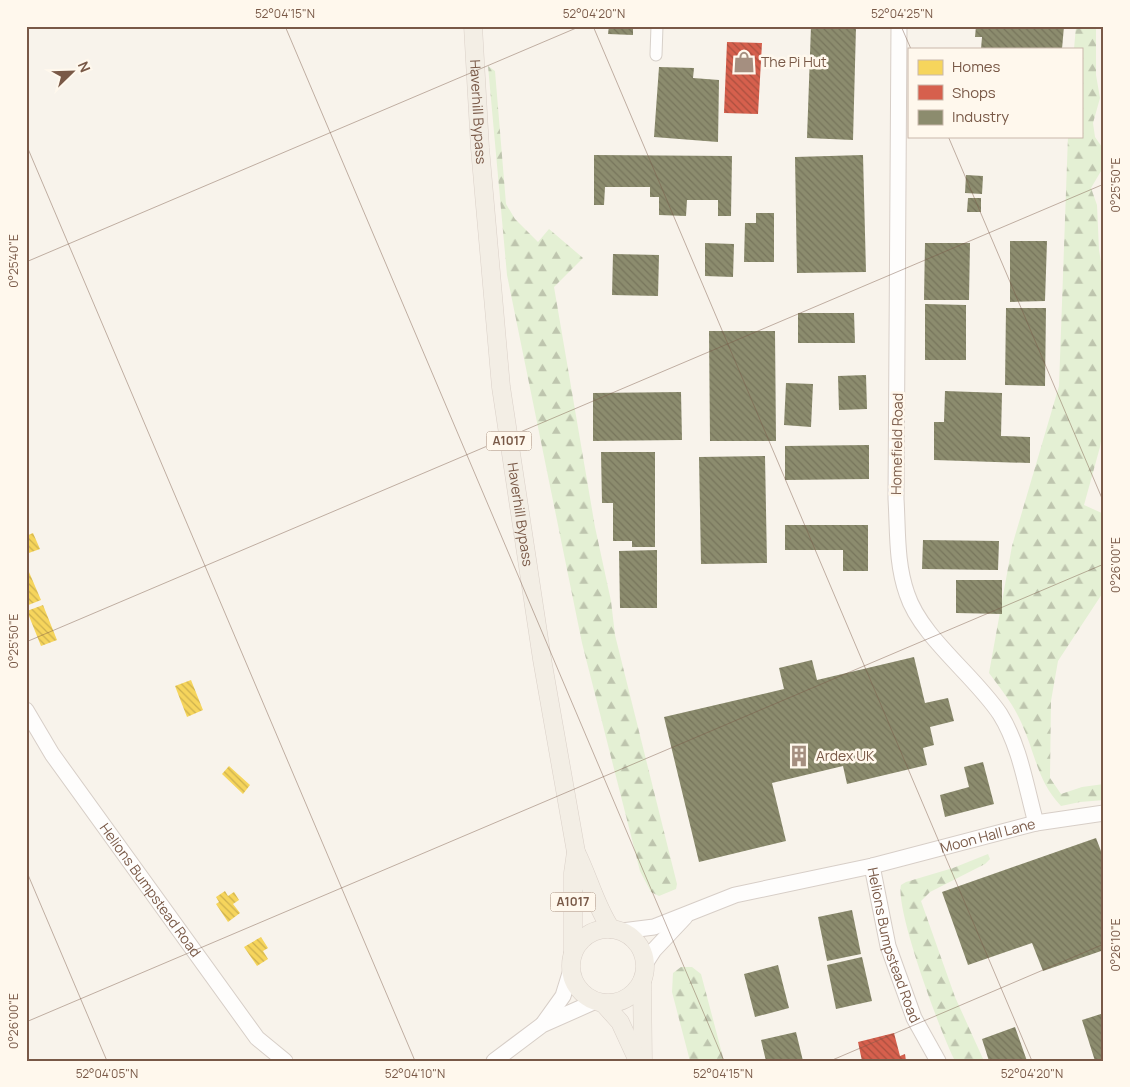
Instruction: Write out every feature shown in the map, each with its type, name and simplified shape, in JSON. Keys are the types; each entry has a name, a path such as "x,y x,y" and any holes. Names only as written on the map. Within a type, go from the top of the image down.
{"main road":[{"name":"Haverhill Bypass","path":"473,26 480,148 501,387 542,659 576,852 587,875 596,903 617,930"},
{"name":"Haverhill Bypass","path":"572,962 573,873 576,852"},
{"path":"638,1061 620,1022 600,1002 580,989 572,962 579,942 588,934 599,929 617,930 638,944 644,972 643,1061"},
{"path":"600,1002 622,1000 631,996 644,972"}],"street":[{"path":"656,56 657,26"},
{"name":"Homefield Road","path":"899,26 896,499 900,567 907,595 919,618 1000,715 1014,744 1036,823"},
{"name":"Helions Bumpstead Road","path":"26,710 52,754 257,1038 285,1061"},
{"name":"Moon Hall Lane","path":"872,866 1036,823 1104,813"},
{"name":"Helions Bumpstead Road","path":"617,930 654,927 734,895 872,866 888,946 914,1018 938,1061"},
{"name":"Helions Bumpstead Road","path":"644,972 654,950 688,914"},
{"path":"542,1025 563,996 572,962"},
{"path":"494,1061 542,1025 600,1002"}],"green space":[{"path":"1076,26 1096,26 1096,75 1100,98 1093,123 1095,137 1104,150 1104,166 1091,188 1097,205 1099,250 1104,280 1104,423 1100,447 1084,505 1104,514 1104,591 1058,661 1051,701 1050,778 1061,794 1082,787 1104,784 1104,800 1061,806 1041,776 1018,715 989,673 1012,546 1059,386 1068,138 1082,138 1082,48 1074,48"},
{"path":"488,66 495,71 506,204 515,219 538,242 549,229 583,258 554,287 595,527 611,601 615,635 677,884 676,889 659,896 651,892 640,871 582,643 507,275"},
{"path":"988,854 990,859 985,864 930,892 921,901 955,997 984,1061 955,1061 920,972 905,919 901,899 901,885"},
{"path":"681,967 692,967 701,974 724,1061 690,1061 672,992 673,973"}],"building: Homes":[{"path":"33,533 40,549 26,554 26,536"},
{"path":"26,565 41,600 26,606"},
{"path":"43,605 57,640 41,646 27,611"},
{"path":"191,680 203,710 187,717 175,686"},
{"path":"229,766 250,785 243,794 222,774"},
{"path":"225,891 228,896 234,892 239,900 233,904 240,913 228,922 216,904 219,902 216,897"},
{"path":"261,937 268,948 263,951 268,959 257,966 244,947"}],"building: Shops":[{"path":"727,42 762,43 758,114 724,113"},
{"path":"894,1033 900,1056 905,1054 906,1061 862,1061 858,1042"}],"building: Industry":[{"path":"609,26 633,26 633,35 608,34"},
{"path":"811,26 856,27 853,140 807,138"},
{"path":"976,26 1064,26 1062,48 981,48 982,37 975,37"},
{"path":"659,67 694,68 693,78 719,80 718,142 654,137"},
{"path":"594,155 732,156 731,216 718,216 718,200 687,200 686,216 659,215 659,197 650,197 650,187 605,187 604,205 594,205"},
{"path":"863,155 866,272 797,273 795,157"},
{"path":"966,175 983,176 982,194 965,193"},
{"path":"968,198 981,198 981,212 967,212"},
{"path":"756,213 774,213 774,262 744,262 745,223 756,223"},
{"path":"1010,241 1047,241 1045,301 1010,302"},
{"path":"705,243 734,244 733,277 705,276"},
{"path":"925,243 970,243 969,300 924,300"},
{"path":"613,254 659,255 658,296 612,295"},
{"path":"925,304 966,305 966,360 925,360"},
{"path":"1006,308 1046,308 1045,386 1005,385"},
{"path":"798,313 854,313 855,343 798,343"},
{"path":"709,331 775,331 776,441 710,441"},
{"path":"866,375 867,409 839,410 838,376"},
{"path":"786,383 813,384 811,427 784,425"},
{"path":"945,391 1002,393 1001,436 1030,437 1030,463 934,460 934,422 944,422"},
{"path":"681,392 682,440 593,441 593,393"},
{"path":"869,445 869,479 785,480 785,446"},
{"path":"601,452 655,452 655,547 632,547 632,541 613,541 613,503 602,503"},
{"path":"765,456 767,563 701,564 699,457"},
{"path":"785,525 868,525 868,571 843,571 843,550 785,550"},
{"path":"923,540 999,541 998,570 922,569"},
{"path":"657,550 657,608 620,608 619,551"},
{"path":"956,580 1002,580 1002,614 956,613"},
{"name":"Ardex UK","path":"914,657 925,703 948,698 954,721 930,727 934,745 923,748 927,765 847,784 843,766 772,783 786,841 699,862 664,717 784,689 779,668 812,660 817,680"},
{"path":"983,762 994,804 945,817 940,795 969,787 964,767"},
{"path":"1096,838 1104,859 1104,950 1043,971 1032,943 968,965 942,892"},
{"path":"852,910 861,954 827,961 818,917"},
{"path":"862,957 872,1001 836,1009 827,965"},
{"path":"778,965 789,1008 755,1017 744,974"},
{"path":"1104,1013 1104,1061 1095,1061 1082,1020"},
{"path":"1015,1027 1027,1061 989,1061 982,1039"},
{"path":"796,1032 803,1061 766,1061 761,1040"}],"place":[{"name":"The Pi Hut","path":"744,62"},
{"name":"Ardex UK","path":"799,756"}]}
